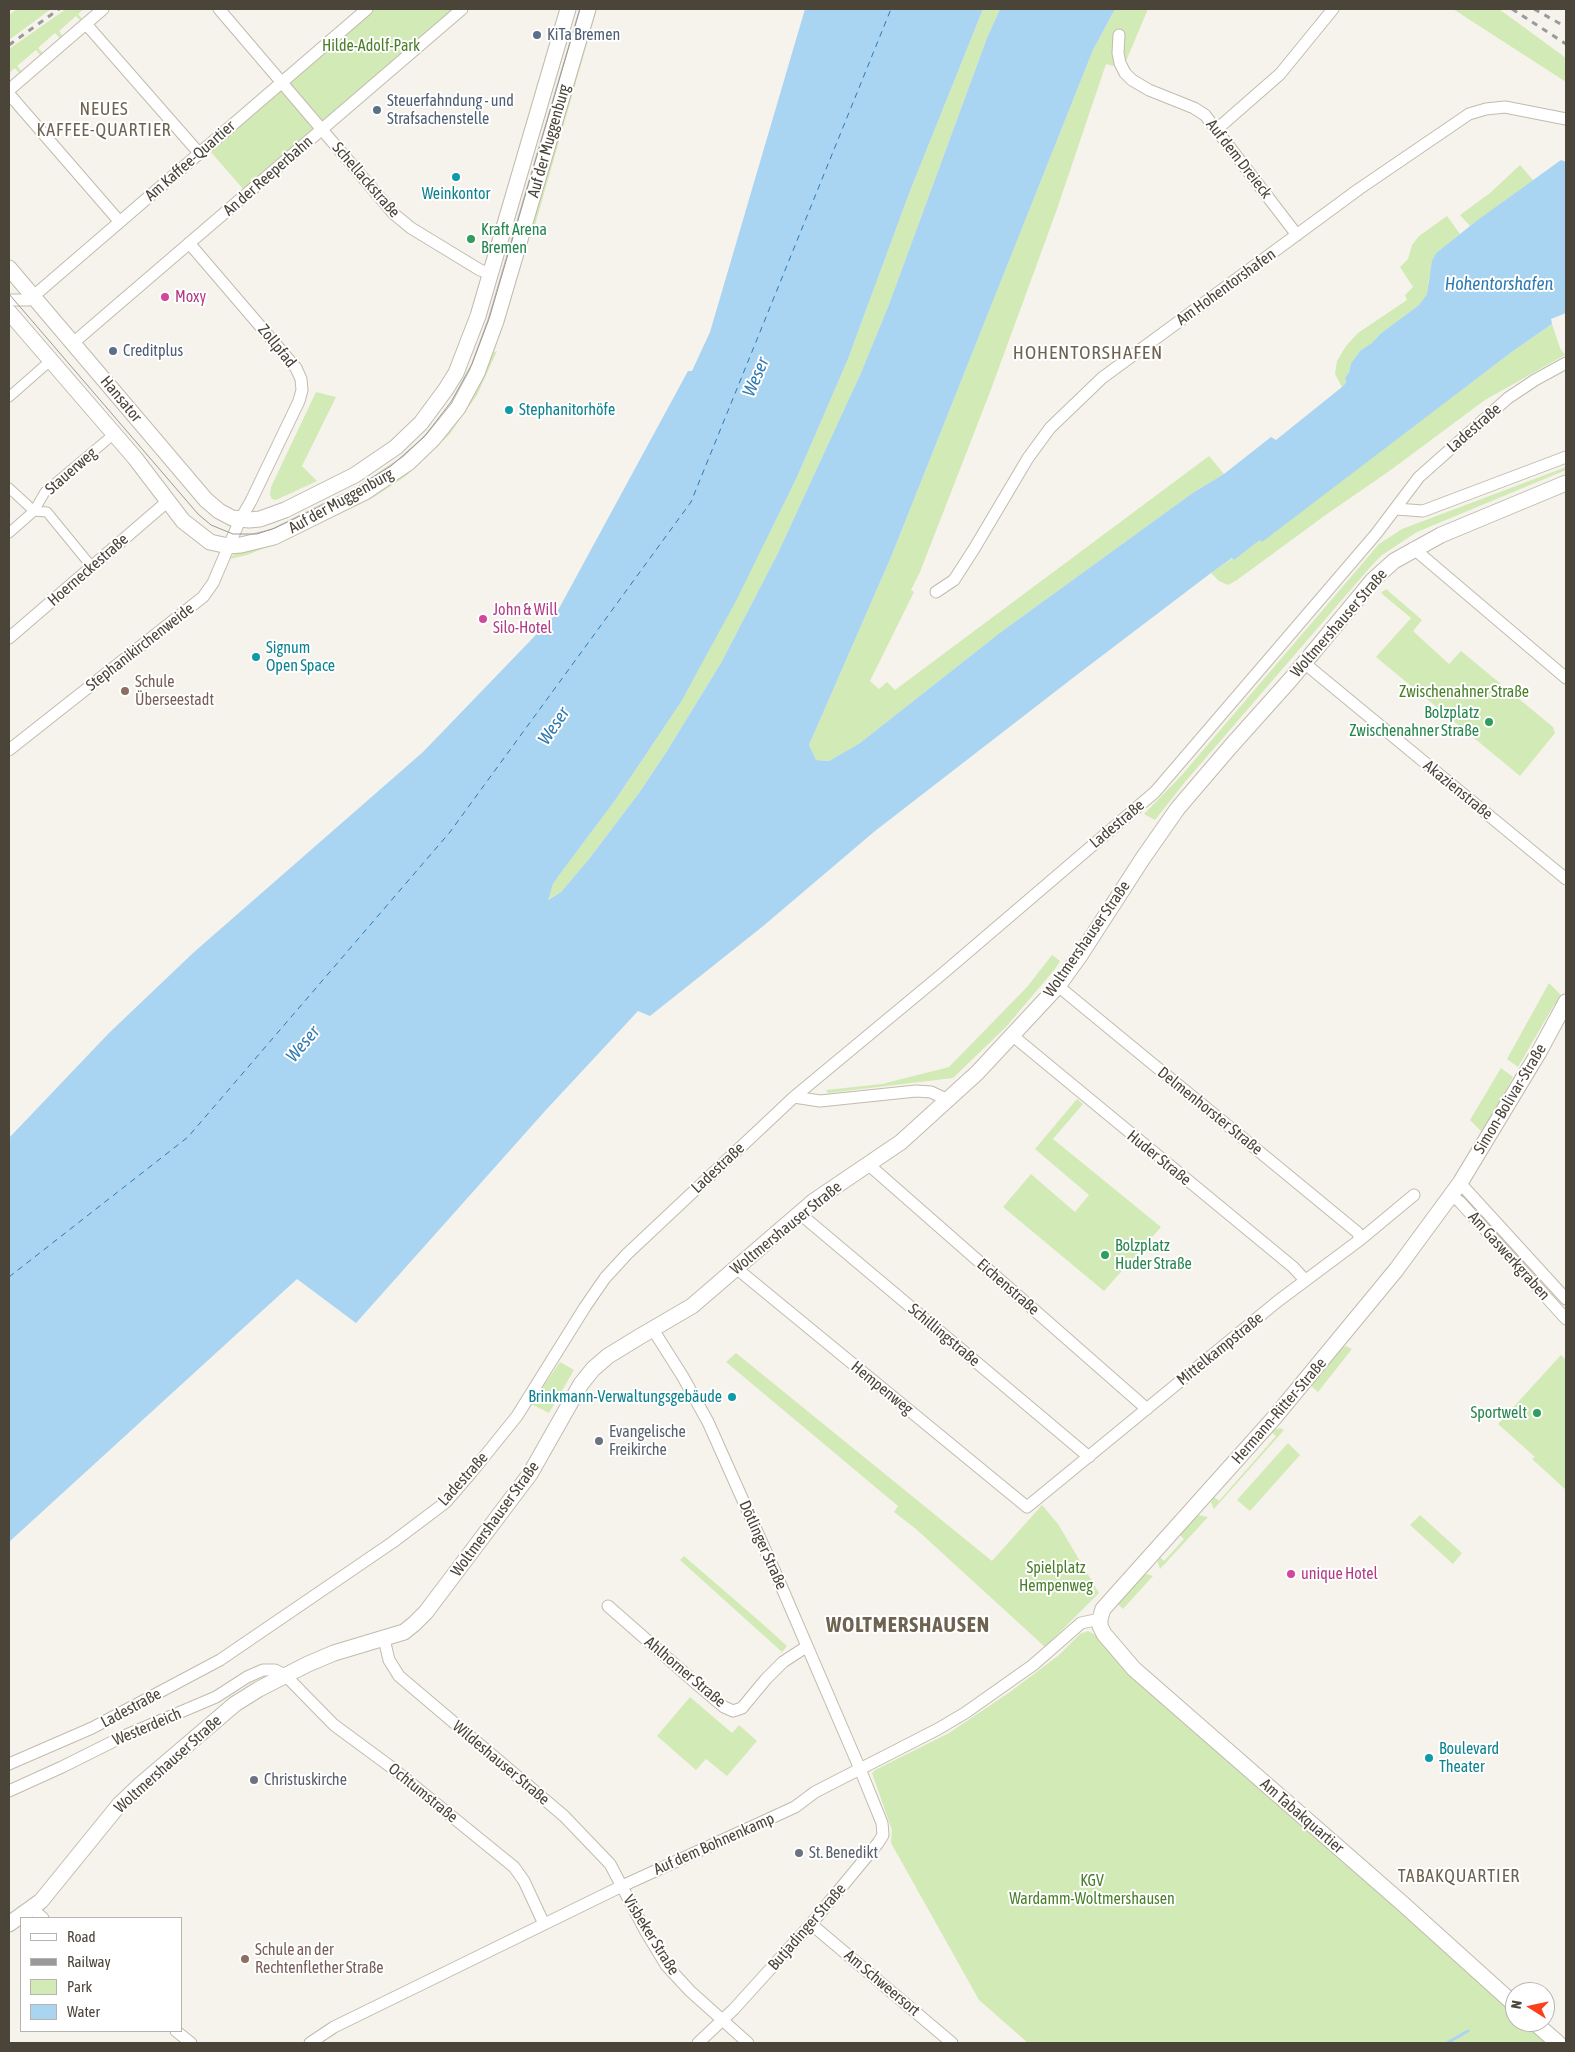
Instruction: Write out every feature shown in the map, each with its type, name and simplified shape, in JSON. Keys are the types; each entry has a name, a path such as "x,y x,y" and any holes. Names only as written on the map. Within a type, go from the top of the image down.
{"street":[{"path":"9,90 104,9"},
{"name":"Schellackstraße","path":"218,9 394,214 419,233 480,270 490,274"},
{"name":"Am Kaffee-Quartier","path":"33,296 368,9"},
{"name":"An der Reeperbahn","path":"73,343 462,9"},
{"name":"Auf der Muggenburg","path":"240,520 260,519 285,510 372,464 406,438 435,404 456,373 478,316 568,9"},
{"name":"Auf der Muggenburg","path":"228,546 252,544 274,537 380,483 421,452 458,408 478,373 496,321 588,9"},
{"path":"1216,130 1280,74 1333,9"},
{"path":"86,24 199,153"},
{"name":"Auf dem Dreieck","path":"1119,35 1120,63 1132,80 1149,90 1194,108 1205,115 1298,234"},
{"path":"9,94 119,222"},
{"name":"Am Hohentorshafen","path":"936,592 954,580 1028,458 1050,428 1102,378 1359,189 1469,114 1486,109 1505,107 1566,119"},
{"name":"Zollpfad","path":"189,243 287,357 301,379 302,390 299,401 253,498 240,520"},
{"name":"Hansator","path":"9,268 206,500 224,515 240,520"},
{"path":"9,300 29,300 33,296"},
{"name":"Hansator","path":"10,317 140,464 183,521 210,542 228,546"},
{"path":"9,397 50,361"},
{"name":"Ladestraße","path":"9,1764 92,1728 220,1660 393,1542 446,1502 472,1473 517,1416 585,1307 606,1278 634,1248 794,1097 1155,792 1396,509 1419,476 1496,408 1535,380 1566,363"},
{"name":"Stauerweg","path":"9,533 34,511 45,492 114,434"},
{"path":"1396,509 1423,511 1566,457"},
{"name":"Woltmershauser Straße","path":"37,1914 56,1884 119,1805 235,1704 285,1675 334,1653 404,1632 426,1612 530,1474 581,1384 593,1369 608,1356 652,1328 692,1306 799,1213 832,1188 901,1142 977,1073 1058,986 1178,808 1373,580 1394,561 1414,548 1566,483"},
{"path":"9,488 34,511 47,512 92,567"},
{"name":"Hoerneckestraße","path":"9,638 168,501"},
{"name":"Stephanikirchenweide","path":"9,750 201,599 213,583 240,520"},
{"path":"1414,548 1566,678"},
{"name":"Akazienstraße","path":"1303,662 1566,879"},
{"name":"Delmenhorster Straße","path":"1058,986 1357,1232 1361,1239"},
{"name":"Simon-Bolivar-Straße","path":"1456,1189 1539,1052 1566,1002"},
{"name":"Huder Straße","path":"1013,1036 1292,1267 1305,1280"},
{"path":"794,1097 820,1101 916,1091 932,1092 948,1100"},
{"name":"Eichenstraße","path":"869,1165 1147,1409"},
{"name":"Am Gaswerkgraben","path":"1456,1189 1566,1300"},
{"name":"Am Gaswerkgraben","path":"1456,1189 1460,1202 1566,1318"},
{"name":"Hermann-Ritter-Straße","path":"1100,1619 1103,1609 1274,1418 1345,1333 1396,1270 1456,1189"},
{"name":"Mittelkampstraße","path":"1028,1507 1305,1280 1361,1239 1414,1194"},
{"name":"Schillingstraße","path":"799,1213 1089,1457"},
{"name":"Hempenweg","path":"736,1268 1028,1507"},
{"name":"Dötlinger Straße","path":"652,1328 686,1382 708,1422 860,1769"},
{"name":"Ahlhorner Straße","path":"608,1606 704,1691 724,1707 733,1711 742,1708 766,1679 784,1662 806,1646"},
{"name":"Auf dem Bohnenkamp","path":"310,2043 334,2027 620,1886 795,1807 815,1792 938,1729 965,1713 1034,1665 1081,1623 1100,1619"},
{"name":"Am Tabakquartier","path":"1100,1619 1100,1626 1104,1634 1134,1668 1505,1996"},
{"name":"Wildeshauser Straße","path":"384,1639 389,1660 399,1676 564,1816 610,1864 620,1886"},
{"name":"Westerdeich","path":"9,1791 124,1736 216,1697 248,1676 263,1670 275,1670 285,1675"},
{"name":"Ochtumstraße","path":"285,1675 334,1725 391,1766 514,1867 524,1881 544,1924"},
{"path":"92,1728 100,1747"},
{"name":"Butjadinger Straße","path":"698,2043 734,2009 811,1924 883,1835 882,1823 860,1769"},
{"name":"Visbeker Straße","path":"620,1886 666,1965 690,1992 748,2043"},
{"name":"Am Schweersort","path":"811,1924 952,2043"},
{"path":"177,2032 190,2043"},
{"path":"1545,2032 1558,2043"}],"green space":[{"path":"17,9 51,9 9,40 9,15"},
{"path":"66,9 84,9 78,14 83,20 81,21 76,16 59,31 63,37 61,39 55,33 38,48 44,54 41,56 36,50 17,66 22,72 20,74 15,68 9,73 9,49"},
{"name":"Hilde-Adolf-Park","path":"373,9 455,9 244,190 210,151"},
{"path":"983,9 1000,9 987,38 888,307 860,375 778,553 721,663 667,751 639,793 589,859 561,892 547,900 553,884 616,799 681,702 737,598 797,477 848,359 910,191"},
{"path":"1115,9 1148,9 1126,61 1113,66 1106,64 1056,212 990,392 920,572 911,590 914,592 870,681 879,689 887,682 895,690 1209,456 1224,474 1194,492 1001,632 860,743 829,761 816,760 809,745 891,557 1093,50"},
{"path":"1453,9 1499,9 1566,58 1566,82"},
{"path":"594,11 596,12 535,225 529,223"},
{"path":"1520,165 1533,180 1470,226 1460,215 1490,193"},
{"path":"1447,216 1460,234 1436,253 1427,294 1419,305 1361,350 1351,363 1345,378 1346,383 1342,387 1335,374 1337,361 1346,346 1358,333 1407,300 1405,295 1413,287 1400,267 1408,259 1412,245 1419,236"},
{"path":"1552,324 1560,348 1565,355 1485,400 1237,580 1228,585 1219,581 1211,573 1233,558 1234,560 1260,540 1262,541 1513,351"},
{"path":"497,351 477,395 449,435 406,476 371,499 290,538 247,555 230,559 236,552 404,472 490,354"},
{"path":"316,392 336,397 302,466 317,481 276,500 272,499 270,495 271,487"},
{"path":"1566,467 1566,470 1417,532 1382,555 1185,782 1155,820 1144,814 1181,776 1379,544 1402,529"},
{"name":"Zwischenahner Straße","path":"1386,589 1422,620 1413,631 1449,664 1461,651 1553,727 1555,733 1520,776 1376,657 1411,618 1381,593"},
{"path":"1052,955 1060,961 1055,969 1006,1027 953,1078 828,1093 826,1090 882,1084 949,1067 1027,987"},
{"path":"1549,983 1563,997 1560,1003 1554,1005 1518,1067 1507,1059"},
{"path":"1501,1068 1513,1077 1483,1133 1470,1120"},
{"path":"1077,1099 1083,1104 1053,1139 1161,1227 1104,1291 1003,1207 1031,1174 1075,1212 1089,1195 1035,1149"},
{"path":"1346,1346 1352,1349 1318,1392 1310,1385 1339,1349"},
{"name":"Spielplatz Hempenweg","path":"736,1353 992,1561 1042,1505 1058,1524 1099,1593 1045,1647 916,1529 894,1512 898,1506 726,1362"},
{"name":"Sportwelt","path":"1561,1355 1566,1360 1566,1490 1532,1459 1535,1457 1498,1424"},
{"path":"560,1362 574,1370 549,1413 531,1404"},
{"path":"1280,1428 1284,1430 1214,1509 1211,1502 1213,1496 1219,1501 1276,1436 1270,1431"},
{"path":"1288,1443 1300,1455 1250,1511 1237,1500"},
{"path":"1197,1515 1208,1517 1160,1569 1158,1563 1159,1556 1164,1561 1184,1539 1179,1534 1193,1517"},
{"path":"1420,1515 1462,1553 1453,1564 1410,1525"},
{"path":"684,1556 787,1646 782,1652 680,1560"},
{"path":"1147,1574 1153,1576 1123,1609 1116,1602 1142,1576"},
{"name":"KGV Wardamm-Woltmershausen","path":"1088,1631 1097,1636 1505,2003 1505,2032 1537,2032 1550,2043 1028,2043 979,2000 891,1843 892,1830 872,1773 949,1733 1010,1692 1059,1655 1080,1634"},
{"path":"690,1697 732,1733 739,1725 757,1741 727,1776 706,1759 696,1770 657,1736"}],"water":[{"path":"805,9 983,9 910,191 848,359 797,477 737,599 681,702 616,799 553,884 548,900 561,892 589,859 639,793 667,751 721,663 778,553 860,375 888,307 987,38 1000,9 1115,9 1093,50 891,557 809,745 816,760 829,761 860,743 1001,632 1194,492 1224,474 1271,437 1276,440 1342,387 1346,383 1345,378 1351,363 1361,350 1419,305 1427,294 1432,261 1436,253 1479,219 1561,160 1566,162 1566,313 1551,319 1552,324 1513,351 1262,542 1260,540 1234,560 1232,558 1211,573 1078,674 875,831 762,927 650,1016 638,1011 545,1111 356,1323 297,1279 9,1542 9,1138 109,1033 193,953 423,752 556,614 688,371 692,371 710,332"}],"waterway":[{"path":"1447,2043 1468,2031"}],"ferry route":[{"path":"9,1277 188,1137 450,832 691,502 891,9"}],"tram line":[{"path":"9,294 198,514 211,525 233,534 257,534 275,528 346,494 391,466 424,437 451,402 472,364 489,319 580,9"}],"railway":[{"path":"9,45 59,9"},
{"path":"1512,9 1566,44"},
{"path":"1534,9 1566,27"}],"place":[{"name":"KiTa Bremen","path":"537,35"},
{"name":"Steuerfahndung - und Strafsachenstelle","path":"377,110"},
{"name":"Weinkontor","path":"456,177"},
{"name":"Kraft Arena Bremen","path":"471,239"},
{"name":"Moxy","path":"165,297"},
{"name":"Creditplus","path":"113,351"},
{"name":"Stephanitorhöfe","path":"509,410"},
{"name":"John & Will Silo-Hotel","path":"483,619"},
{"name":"Signum Open Space","path":"256,657"},
{"name":"Schule Überseestadt","path":"125,691"},
{"name":"Bolzplatz Zwischenahner Straße","path":"1489,722"},
{"name":"Bolzplatz Huder Straße","path":"1105,1255"},
{"name":"Brinkmann-Verwaltungsgebäude","path":"732,1397"},
{"name":"Sportwelt","path":"1537,1413"},
{"name":"Evangelische Freikirche","path":"599,1441"},
{"name":"unique Hotel","path":"1291,1574"},
{"name":"Boulevard Theater","path":"1429,1758"},
{"name":"Christuskirche","path":"254,1780"},
{"name":"St. Benedikt","path":"799,1853"},
{"name":"Schule an der Rechtenflether Straße","path":"245,1959"}],"district":[{"name":"NEUES KAFFEE-QUARTIER","path":"104,119"},
{"name":"HOHENTORSHAFEN","path":"1088,353"},
{"name":"WOLTMERSHAUSEN","path":"908,1625"},
{"name":"TABAKQUARTIER","path":"1459,1876"}],"water label":[{"name":"Hohentorshafen","path":"1499,284"},
{"name":"Weser","path":"756,377"},
{"name":"Weser","path":"554,726"},
{"name":"Weser","path":"303,1044"}]}
